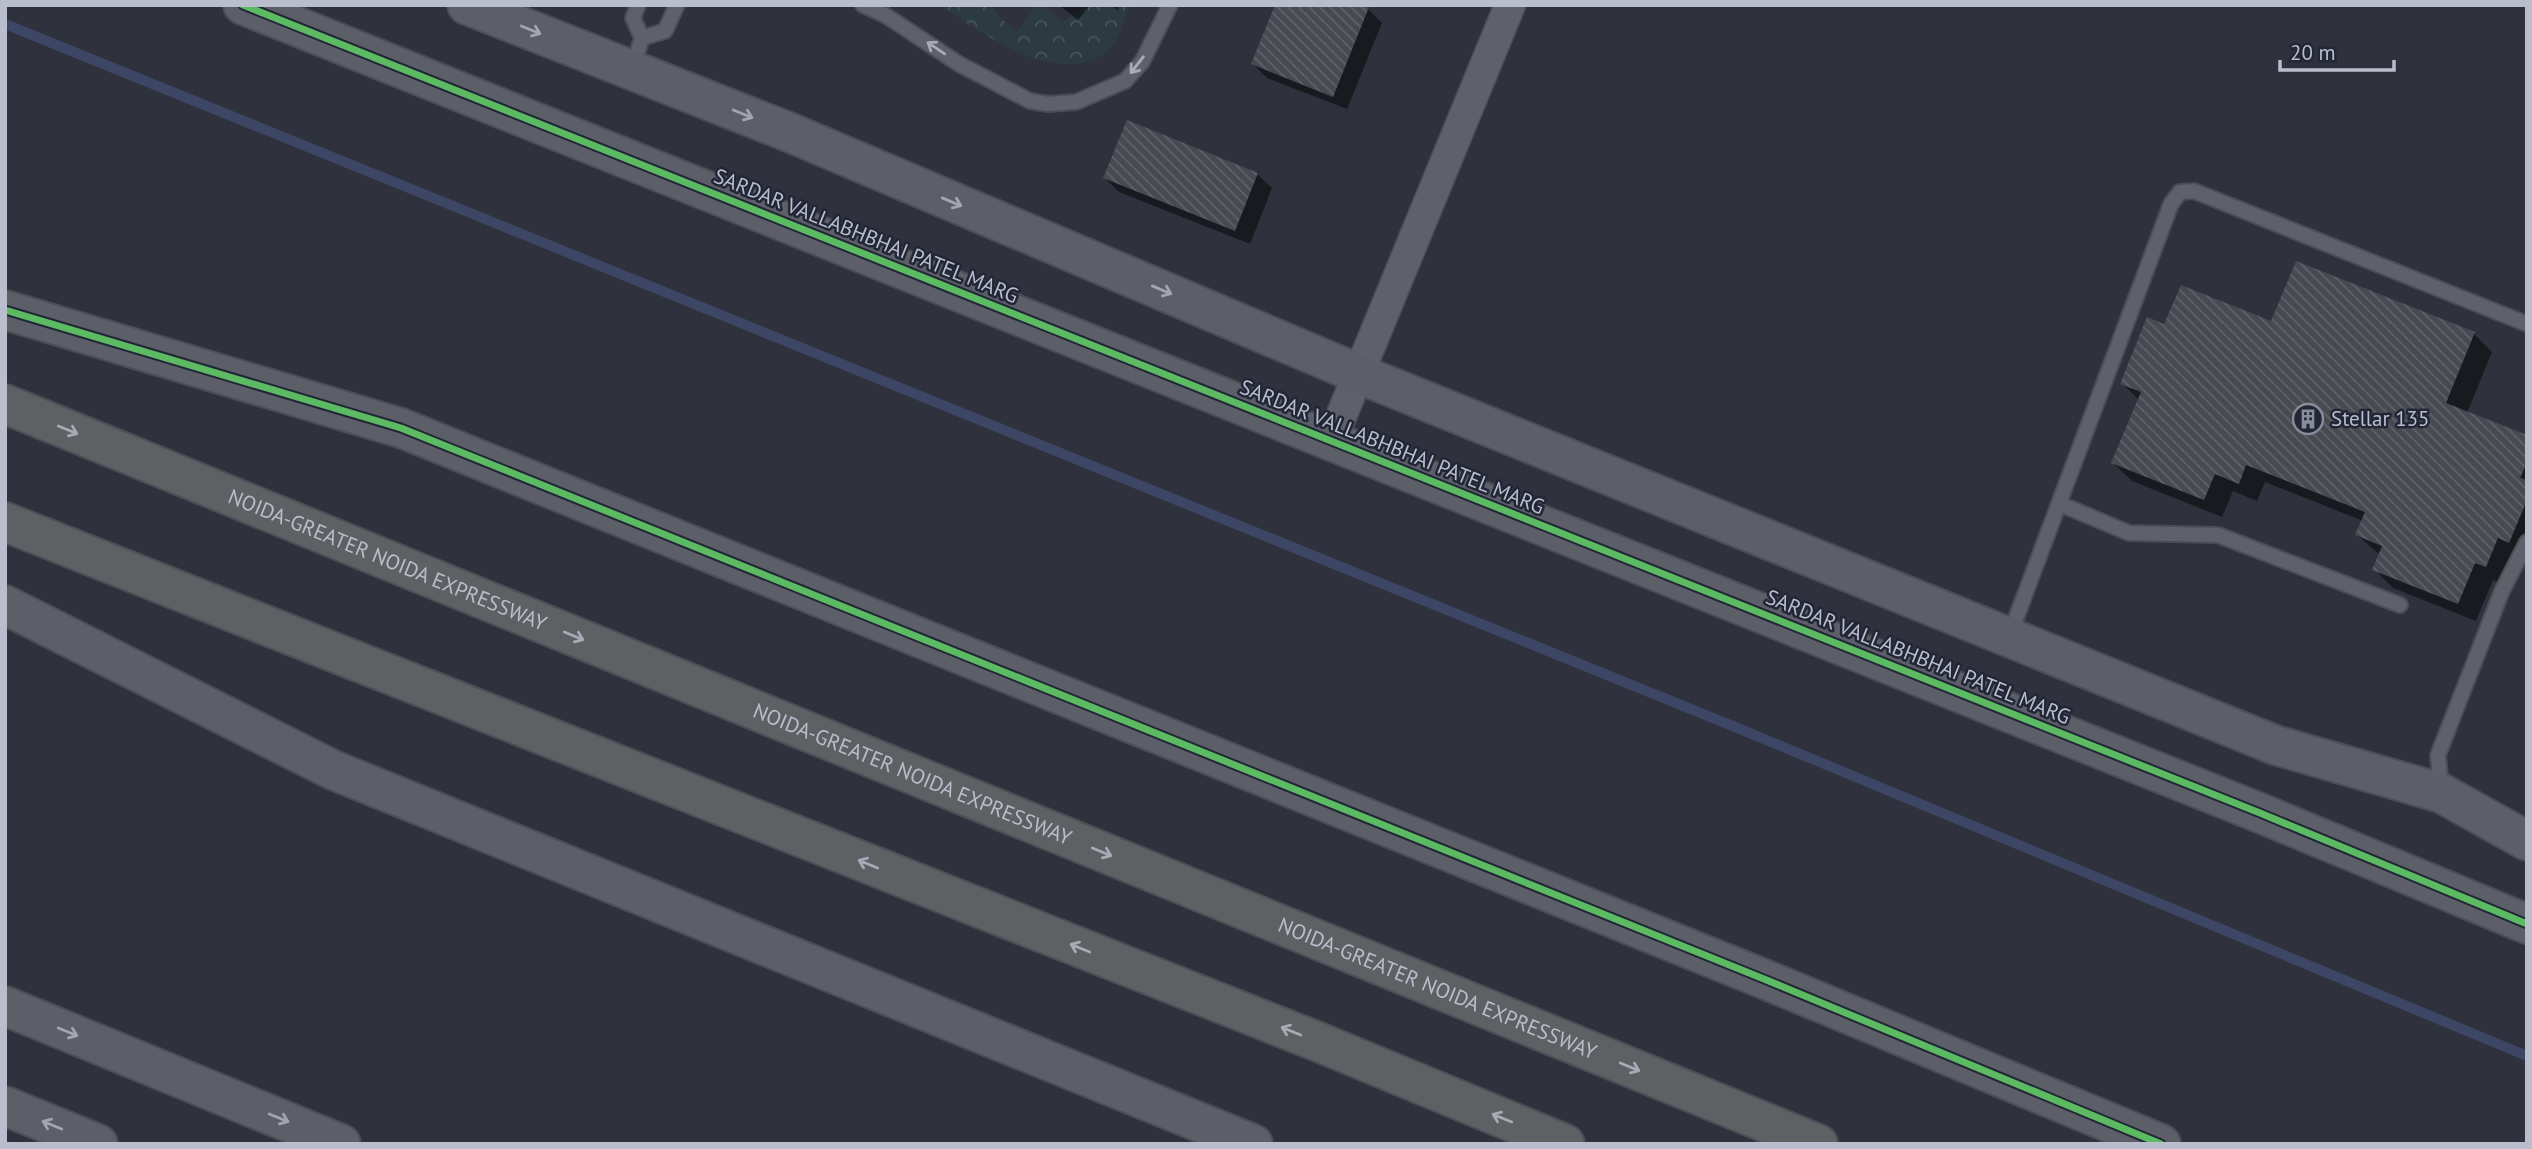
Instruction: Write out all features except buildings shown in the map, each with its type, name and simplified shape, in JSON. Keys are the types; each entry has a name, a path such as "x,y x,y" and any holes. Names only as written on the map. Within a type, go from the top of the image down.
{"highway":[{"name":"NOIDA-GREATER NOIDA EXPRESSWAY","path":"5,404 1818,1144"},
{"path":"5,522 1321,1043 1565,1144"}],"street":[{"name":"SARDAR VALLABHBHAI PATEL MARG","path":"243,5 2247,808 2527,924"},
{"path":"467,5 637,54 803,138 1359,374 2275,745 2441,793 2527,841"},
{"path":"1331,441 1510,5"},
{"path":"5,310 401,428 1764,979 2161,1144"},
{"path":"5,605 333,769 1253,1144"},
{"path":"5,1006 341,1144"},
{"path":"5,1106 98,1144"}],"lane":[{"path":"637,54 633,18 638,5"},
{"path":"637,54 665,30 677,5"},
{"path":"863,5 886,15 959,64 1030,101 1048,104 1076,102 1125,80 1142,62 1170,5"},
{"path":"2008,637 2171,204 2180,192 2194,191 2527,324"},
{"path":"2060,504 2129,533 2218,535 2400,605"},
{"path":"2441,793 2438,755 2502,591 2527,542"}],"green space":[{"path":"940,5 989,5 1016,33 1037,5 1043,5 1063,22 1088,5 1130,5 1119,34 1109,49 1090,61 1068,64 1022,54 977,30"}],"waterway":[{"path":"5,24 1740,729 2527,1056"}],"cycle path":[{"path":"243,5 2260,813 2527,924"},
{"path":"5,310 401,428 1764,979 2161,1144"}],"place":[{"name":"Stellar 135","path":"2308,419"}]}
